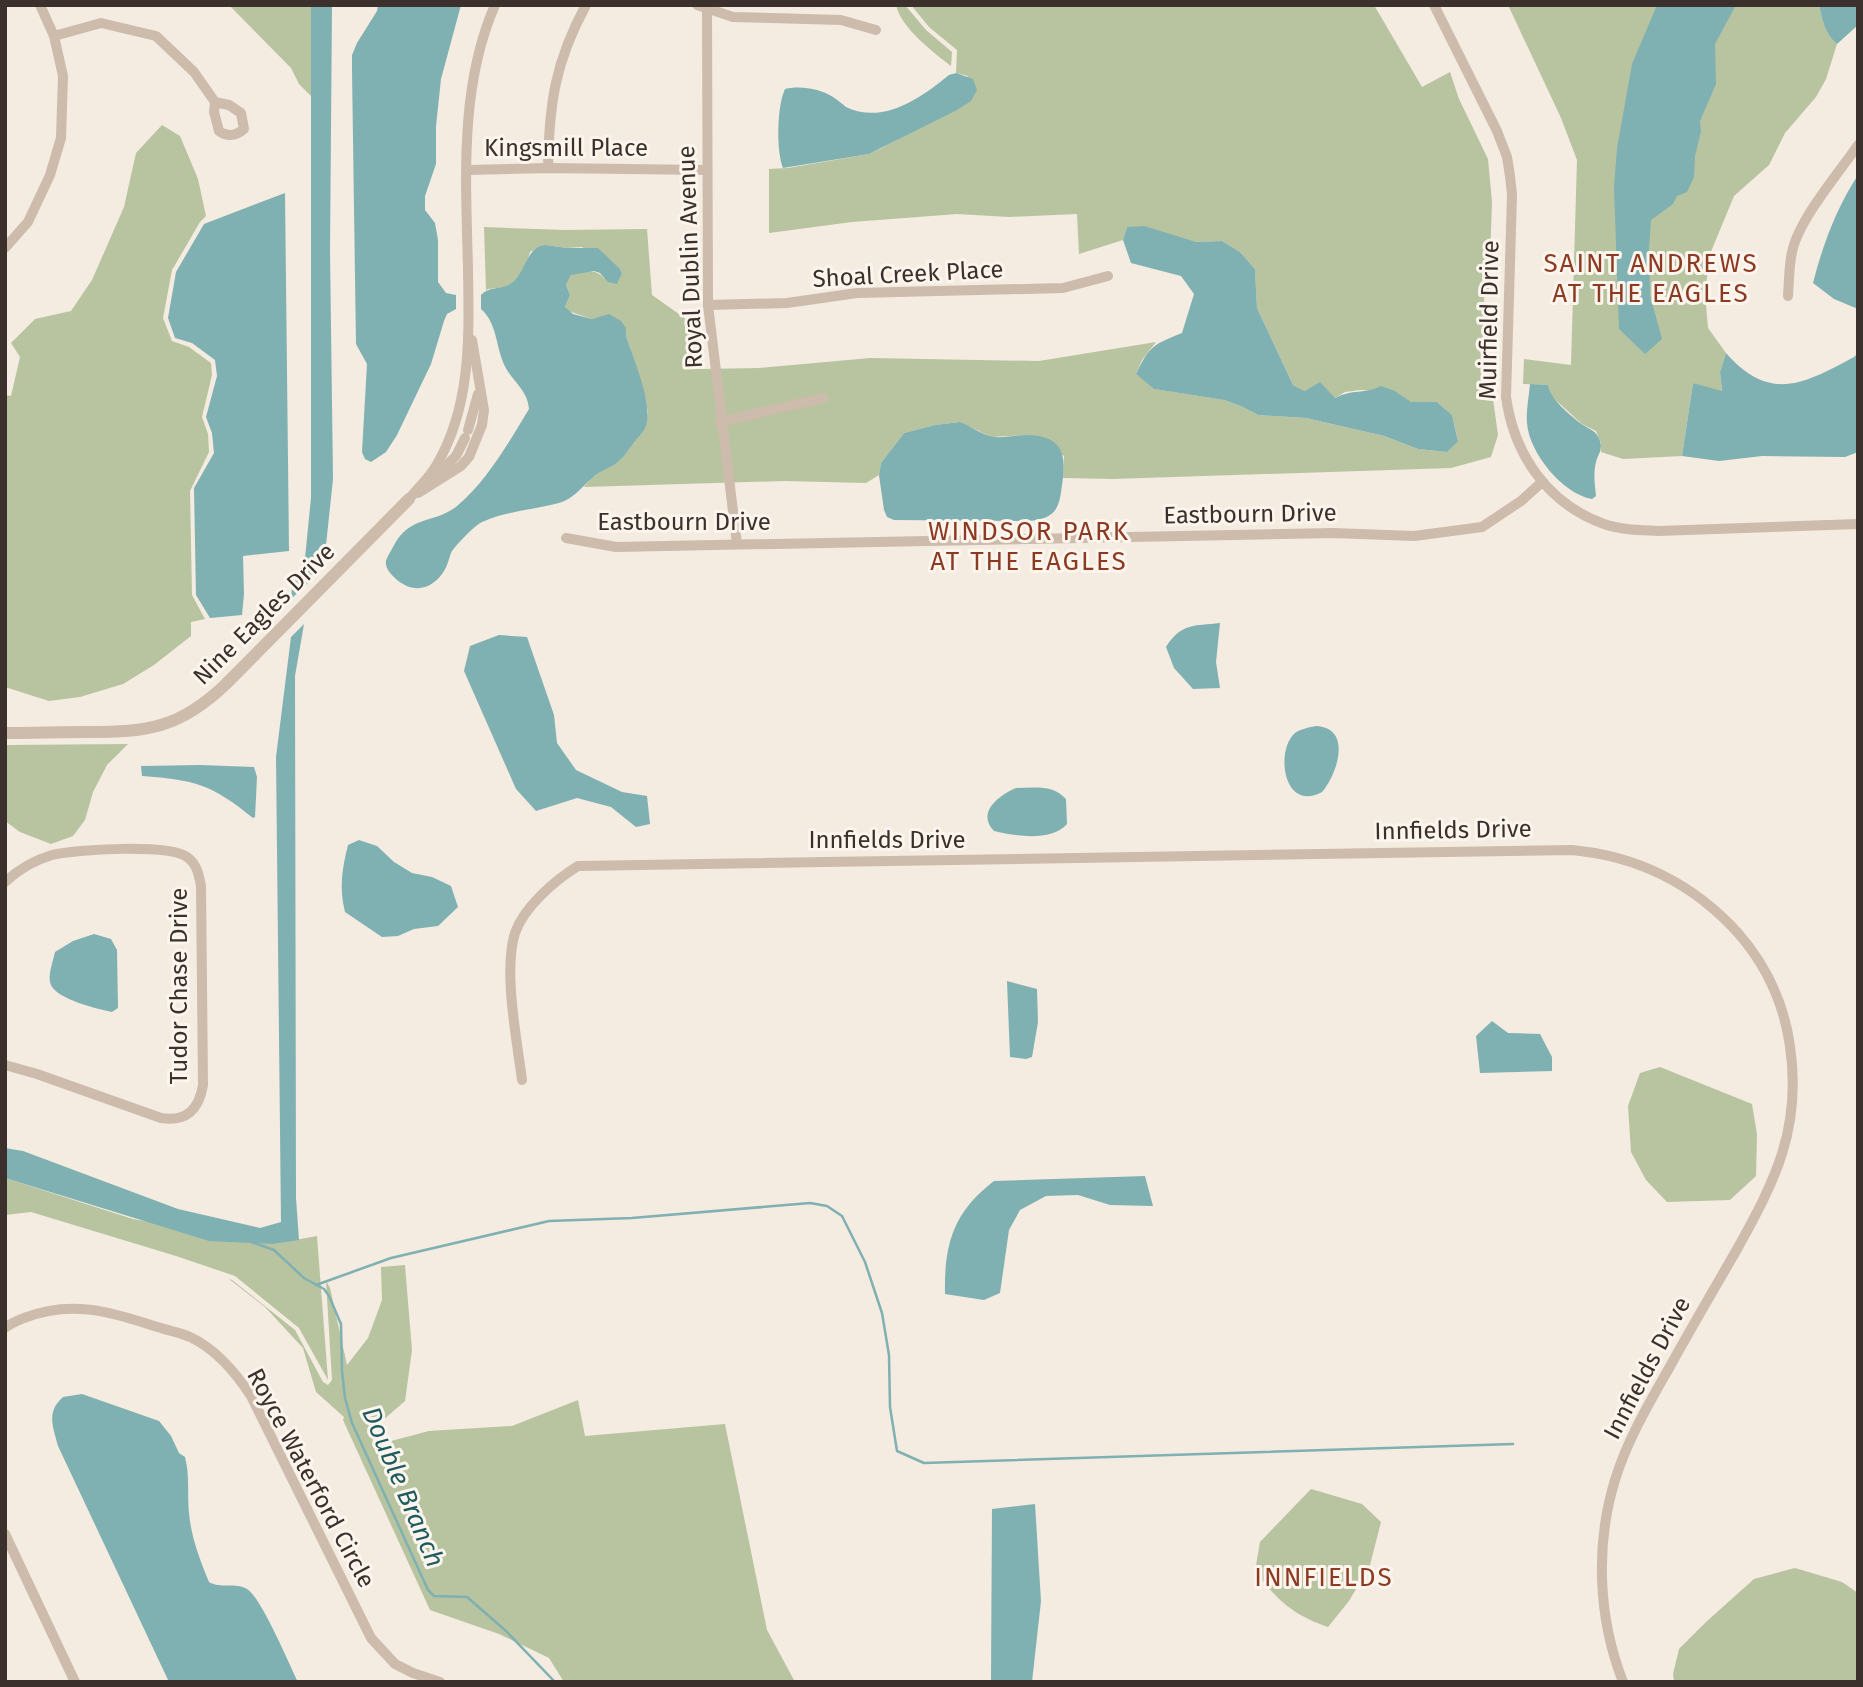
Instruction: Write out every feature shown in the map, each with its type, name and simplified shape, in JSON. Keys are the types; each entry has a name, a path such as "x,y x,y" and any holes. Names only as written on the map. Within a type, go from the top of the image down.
{"street":[{"path":"5,248 28,222 50,175 61,138 63,76 54,36 40,5"},
{"name":"Nine Eagles Drive","path":"5,733 137,731 180,718 197,709 226,684 408,499 436,466 459,412 465,384 470,331 470,91 482,39 495,5"},
{"path":"548,168 553,91 572,32 586,5"},
{"name":"Muirfield Drive","path":"1434,5 1497,131 1507,157 1512,195 1506,397 1509,420 1517,442 1529,466 1542,482 1561,501 1580,513 1605,524 1630,530 1858,524"},
{"path":"702,8 733,18 841,20 876,30"},
{"name":"Royal Dublin Avenue","path":"702,8 708,305 720,422 737,544"},
{"path":"54,36 101,23 156,36 194,72 215,102"},
{"path":"1788,296 1792,250 1800,232 1858,145"},
{"name":"Kingsmill Place","path":"468,170 706,170"},
{"name":"Shoal Creek Place","path":"708,305 787,303 857,293 1063,288 1108,276"},
{"name":"Nine Eagles Drive","path":"408,499 461,466 468,457 482,425 484,410 470,331"},
{"name":"Nine Eagles Drive","path":"408,499 456,456 477,405 480,381"},
{"path":"720,422 823,398"},
{"name":"Eastbourn Drive","path":"566,538 616,547 1333,533 1425,535 1482,527 1521,501 1542,482"},
{"name":"Innfields Drive","path":"522,1080 511,972 515,932 534,902 556,879 578,866 1572,849 1610,855 1659,872 1711,906 1745,942 1760,963 1772,984 1784,1017 1794,1078 1788,1138 1769,1192 1645,1411 1616,1478 1607,1511 1602,1576 1607,1624 1623,1682"},
{"name":"Tudor Chase Drive","path":"5,882 36,861 79,850 162,850 178,852 191,860 199,873 201,886 203,1085 193,1110 174,1120 161,1118 5,1065"},
{"name":"Royce Waterford Circle","path":"5,1328 43,1311 79,1307 126,1317 191,1338 219,1357 251,1396 371,1638 394,1664 413,1674 440,1682"},
{"path":"5,1534 75,1682"}],"green space":[{"path":"229,5 311,5 312,97 299,84 291,68"},
{"path":"896,5 905,5 926,30 952,52 951,66 911,31"},
{"path":"911,5 1374,5 1422,87 1450,72 1459,99 1488,159 1492,202 1489,289 1484,298 1486,349 1498,435 1491,457 1451,468 1113,479 1063,478 1064,456 1029,435 991,437 960,422 904,433 881,463 879,475 866,483 784,481 584,487 592,477 620,460 645,427 648,413 626,336 599,318 592,319 568,311 565,307 570,295 566,285 571,275 579,272 593,272 604,278 619,277 622,273 620,269 582,247 546,245 530,252 522,271 512,283 506,287 486,290 484,227 647,229 652,295 686,319 701,369 759,368 870,358 1039,361 1156,342 1142,360 1136,374 1155,389 1224,400 1258,415 1306,418 1384,436 1418,449 1447,452 1458,440 1452,415 1437,402 1411,403 1395,391 1360,390 1345,392 1335,398 1305,391 1293,385 1257,308 1255,269 1240,252 1222,241 1196,242 1127,227 1123,240 1079,254 1077,214 1009,217 957,214 852,222 769,233 769,169 869,154 882,148 904,136 968,76 956,73 957,50 929,27"},
{"path":"1508,5 1819,5 1827,31 1837,44 1826,79 1816,97 1785,133 1769,165 1734,196 1710,254 1705,293 1708,328 1726,353 1720,372 1722,392 1693,383 1682,456 1623,459 1601,452 1596,431 1582,424 1549,394 1548,385 1523,384 1524,359 1571,365 1577,160 1561,118"},
{"path":"162,125 180,136 198,179 206,216 172,270 163,318 172,341 189,347 211,363 212,375 202,417 208,434 209,452 190,491 192,595 205,619 191,622 191,636 154,665 123,684 80,697 49,701 5,687 5,395 11,396 20,357 11,343 35,319 71,311 92,280 124,207 136,153"},
{"path":"128,744 107,765 93,792 85,820 73,836 51,844 20,832 5,821 5,745"},
{"path":"1660,1067 1752,1104 1757,1134 1756,1176 1730,1200 1667,1202 1646,1180 1631,1152 1628,1106 1640,1073"},
{"path":"5,1178 133,1219 274,1244 317,1236 328,1380 299,1328 235,1276 31,1212 5,1215"},
{"path":"405,1265 412,1350 405,1401 374,1428 372,1446 429,1431 512,1426 578,1400 585,1436 725,1424 767,1630 795,1682 564,1682 549,1658 499,1634 430,1610 343,1420 344,1417 316,1392 303,1348 265,1307 229,1279 295,1330 323,1382 328,1385 332,1380 326,1281 330,1288 347,1365 368,1338 382,1300 381,1267"},
{"path":"1311,1489 1362,1504 1381,1522 1370,1565 1349,1601 1328,1627 1295,1612 1255,1571 1260,1542"},
{"path":"1795,1568 1842,1582 1858,1593 1858,1682 1674,1682 1673,1674 1679,1649 1706,1622 1754,1579"}],"water":[{"path":"311,5 332,5 330,251 333,479 326,545 307,584 291,599 292,588 305,558 311,498"},
{"path":"378,5 461,5 441,79 436,126 436,164 425,196 425,210 435,223 438,240 438,282 446,293 456,295 456,309 447,314 431,364 397,435 386,452 371,462 365,459 362,452 367,364 356,344 352,55"},
{"path":"1657,5 1736,5 1715,44 1716,84 1700,121 1694,177 1687,192 1677,196 1673,204 1651,220 1650,295 1662,339 1645,354 1619,329 1614,188 1617,148 1632,64"},
{"path":"1819,5 1858,5 1858,25 1837,44 1827,31"},
{"path":"956,73 973,79 977,90 971,101 957,110 869,154 783,168 778,128 785,89 797,87 816,90 828,94 846,107 874,113 887,111 914,100 949,75"},
{"path":"1858,175 1858,309 1834,299 1813,283 1831,227"},
{"path":"285,193 289,551 243,556 242,615 210,618 196,595 194,488 214,453 212,433 206,417 217,376 215,360 192,343 175,338 168,318 176,272 204,224"},
{"path":"1144,226 1196,242 1222,241 1240,252 1255,269 1257,308 1293,385 1305,391 1320,382 1335,398 1381,386 1395,391 1411,402 1437,402 1452,415 1458,441 1447,452 1418,449 1384,436 1306,418 1258,415 1224,400 1154,389 1136,374 1153,347 1182,333 1194,294 1181,276 1131,263 1123,240 1127,227"},
{"path":"546,245 598,248 620,269 622,273 617,284 608,282 600,273 594,271 571,275 566,285 570,295 565,307 573,314 592,319 609,314 621,321 626,328 626,336 645,395 645,428 621,459 595,476 569,499 482,522 452,551 447,566 434,582 422,588 409,587 394,577 386,564 400,537 414,525 448,512 468,496 497,460 529,409 524,393 503,362 491,322 481,309 481,295 511,284 535,249"},
{"path":"1726,353 1742,369 1758,379 1788,384 1819,375 1858,353 1858,452 1845,457 1762,456 1719,461 1682,456 1693,383 1722,391 1720,372"},
{"path":"1530,384 1548,385 1552,396 1561,406 1599,437 1601,447 1594,479 1596,496 1592,499 1581,496 1559,481 1534,447 1527,423"},
{"path":"960,422 990,436 1040,436 1057,445 1064,470 1060,499 1052,514 1030,521 894,520 887,517 879,475 881,463 904,433"},
{"path":"1220,623 1216,662 1220,688 1193,689 1174,668 1166,647 1177,634 1189,627"},
{"path":"304,624 295,676 296,1198 299,1240 274,1244 209,1241 5,1178 5,1148 23,1151 178,1209 260,1228 281,1222 276,757 291,637"},
{"path":"499,635 527,637 554,715 557,743 576,770 622,792 647,796 650,824 636,827 611,807 577,798 536,811 516,789 464,671 470,646"},
{"path":"1316,726 1335,735 1338,753 1328,784 1322,792 1309,796 1299,794 1291,787 1286,777 1285,752 1295,733"},
{"path":"141,766 254,767 257,777 255,817 202,786 176,779 142,776"},
{"path":"1016,788 1043,788 1061,794 1066,799 1067,824 1052,833 1032,836 994,831 987,818 992,805"},
{"path":"359,840 377,846 394,862 412,873 432,877 451,886 458,907 438,926 414,929 398,936 382,937 345,912 342,887 344,862 348,845"},
{"path":"94,934 111,939 117,950 118,1008 112,1012 61,995 50,981 55,952 73,941"},
{"path":"1007,981 1037,989 1038,1022 1032,1057 1026,1059 1010,1057"},
{"path":"1492,1021 1508,1033 1540,1034 1552,1057 1552,1071 1480,1073 1476,1036"},
{"path":"1145,1176 1153,1206 1110,1205 1078,1195 1046,1196 1020,1210 1009,1230 1000,1293 984,1300 945,1294 946,1260 960,1217 994,1181"},
{"path":"82,1394 159,1421 171,1436 179,1453 185,1457 192,1531 209,1582 242,1587 253,1595 267,1617 298,1682 169,1682 58,1446 52,1420 54,1408 63,1397"},
{"path":"1035,1504 1041,1601 1032,1682 991,1682 992,1509"}],"waterway":[{"path":"316,1285 391,1258 549,1221 632,1218 810,1203 827,1206 842,1216 865,1262 882,1313 889,1355 890,1407 897,1451 924,1463 1513,1444"},
{"name":"Double Branch","path":"251,1242 274,1250 304,1278 324,1289 329,1296 341,1324 342,1371 345,1398 352,1423 428,1590 434,1596 467,1597 506,1631 555,1682"}],"district":[{"name":"SAINT ANDREWS AT THE EAGLES","path":"1651,278"},
{"name":"WINDSOR PARK AT THE EAGLES","path":"1029,546"},
{"name":"INNFIELDS","path":"1324,1577"}]}
